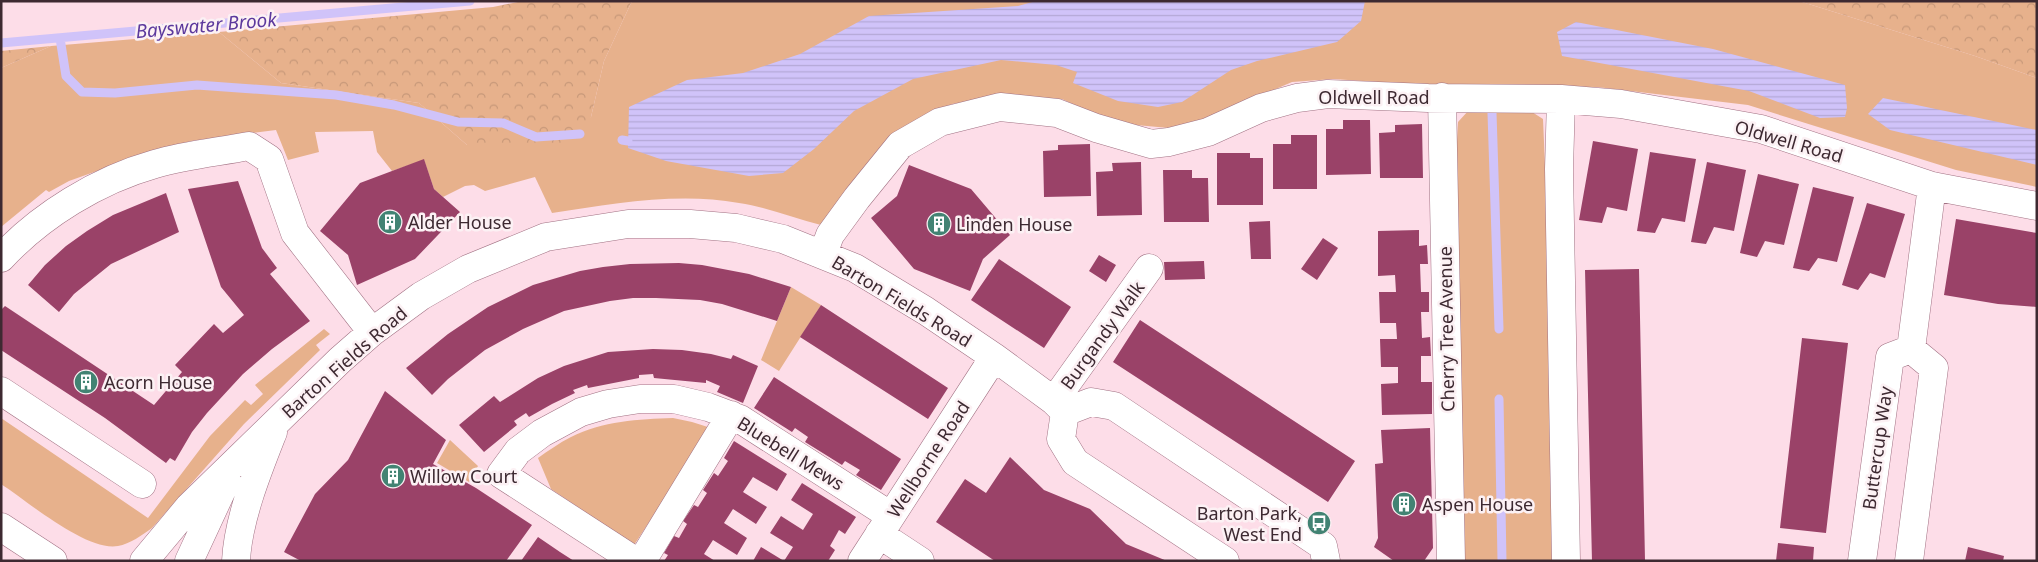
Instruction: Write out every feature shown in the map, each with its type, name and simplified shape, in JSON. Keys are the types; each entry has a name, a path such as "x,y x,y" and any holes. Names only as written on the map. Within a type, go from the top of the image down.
{"main road":[{"name":"Oldwell Road","path":"822,254 830,236 857,198 900,144 940,122 1000,107 1057,113 1096,128 1151,144 1169,142 1208,132 1261,108 1297,98 1328,94 1561,99 1621,104 1760,129 1932,186 2037,206"},
{"name":"Cherry Tree Avenue","path":"1442,97 1451,561"},
{"path":"1561,99 1559,169 1566,561"},
{"path":"1,258 17,241 58,210 104,183 155,164 249,146 269,159 295,234 372,332"},
{"path":"1909,561 1934,368 1911,349 1932,186"},
{"name":"Barton Fields Road","path":"144,561 189,507 372,332 421,296 468,269 546,237 628,224 690,224 736,228 783,239 855,268 926,310 994,357 1059,406"},
{"name":"Burgandy Walk","path":"1059,406 1149,268"},
{"name":"Buttercup Way","path":"1862,561 1890,357 1911,349"},
{"name":"Wellborne Road","path":"862,561 994,357"},
{"path":"1,391 142,484"},
{"name":"Bluebell Mews","path":"635,561 500,474 518,451 542,433 581,412 608,404 640,399 674,400 708,407 740,419 885,525 920,561"},
{"path":"1225,561 1075,462 1061,439 1059,406 1091,402 1114,406 1323,546 1326,561"},
{"path":"642,561 731,415"},
{"path":"236,561 244,516 257,473 277,421"},
{"name":"Barton Fields Road","path":"189,561 233,466"},
{"path":"1,527 53,561"}],"green space":[{"path":"523,1 632,1 604,61 591,117 564,145 467,145 419,103 281,83 219,32 493,7"},
{"path":"632,1 1799,1 1975,56 2037,78 2037,187 1956,170 1748,105 1597,87 1423,85 1333,79 1292,82 1206,119 1169,128 1125,124 1094,114 1062,99 1000,96 952,104 911,124 821,225 749,205 716,200 645,200 552,213 535,177 485,191 474,185 465,186 443,197 434,189 424,160 392,171 377,152 373,131 315,132 319,152 288,160 276,130 191,141 150,152 69,181 49,192 46,190 1,227 1,68 51,46 219,32 281,83 419,103 467,145 591,117 604,61"},
{"path":"1799,1 2037,1 2037,78 1975,56"},
{"path":"51,46 1,68 1,51"},
{"path":"1469,110 1532,112 1543,119 1549,258 1553,561 1463,561 1454,200 1458,122"},
{"path":"791,287 821,305 779,371 761,360"},
{"path":"324,329 330,334 316,345 320,350 244,424 152,528 131,541 118,546 105,546 74,534 1,484 1,418 148,518 210,436 245,400 251,405 263,394 255,385"},
{"path":"673,418 711,428 634,545 551,489 538,458 562,442 595,427 608,424 634,420"},
{"path":"450,440 478,466 469,482 437,463"}],"shaded area":[{"path":"1036,1 1365,1 1361,21 1337,42 1257,61 1231,70 1182,102 1158,107 1118,101 1073,83 1077,72 1056,65 1001,60 913,79 854,111 814,149 783,173 749,176 666,161 628,148 629,107 687,80 743,73 800,54 869,16 1018,6"},
{"path":"1576,22 1713,49 1845,85 1847,108 1845,117 1820,118 1749,91 1562,56 1557,32"},
{"path":"1883,98 2037,130 2037,165 1890,130 1868,114"}],"building":[{"path":"1343,120 1370,120 1371,174 1326,175 1326,129 1343,129"},
{"path":"1422,124 1423,178 1380,178 1379,133 1395,132 1395,125"},
{"path":"1291,135 1317,135 1317,189 1273,189 1273,144 1291,144"},
{"path":"1593,141 1638,149 1627,211 1607,207 1602,223 1579,220"},
{"path":"1090,144 1091,196 1044,197 1043,151 1058,150 1058,145"},
{"path":"1650,152 1696,159 1685,222 1662,218 1655,233 1637,231"},
{"path":"1217,153 1250,153 1250,158 1263,158 1263,205 1217,205"},
{"name":"Alder House","path":"424,159 434,189 460,212 415,259 357,285 348,255 320,231 360,183"},
{"path":"1141,162 1142,215 1097,216 1096,172 1113,171 1112,163"},
{"path":"1707,162 1746,170 1734,231 1714,227 1706,244 1691,242"},
{"name":"Linden House","path":"909,165 971,189 1010,235 983,259 970,291 914,269 871,218 897,196"},
{"path":"1163,170 1192,170 1192,178 1208,178 1209,222 1164,222"},
{"path":"1758,174 1799,184 1784,245 1765,241 1757,257 1740,253"},
{"path":"238,181 262,248 277,268 270,274 310,321 272,349 243,374 192,432 175,461 170,458 166,463 105,418 1,350 1,310 5,306 154,405 182,372 175,365 214,324 223,333 244,315 221,287 188,189"},
{"path":"1813,187 1854,197 1837,262 1818,258 1809,271 1793,268"},
{"path":"166,193 179,232 111,264 74,294 59,312 28,285 45,265 66,246 87,231 113,215"},
{"path":"1867,203 1905,214 1885,278 1870,273 1858,290 1842,285"},
{"path":"1956,219 2037,233 2037,307 1998,304 1944,295"},
{"path":"1270,221 1271,259 1251,259 1249,222"},
{"path":"1419,230 1419,246 1427,245 1428,264 1420,264 1421,292 1429,292 1429,312 1421,312 1422,338 1430,337 1431,356 1421,356 1421,382 1432,382 1432,414 1382,415 1381,384 1398,383 1398,367 1381,367 1380,339 1397,339 1396,323 1380,323 1379,292 1396,292 1395,275 1378,276 1378,231"},
{"path":"1323,238 1338,248 1317,280 1301,269"},
{"path":"1099,255 1116,265 1106,282 1089,271"},
{"path":"999,259 1071,307 1044,348 971,300"},
{"path":"1204,261 1205,279 1165,280 1164,262"},
{"path":"679,263 702,265 749,274 791,287 777,321 722,304 700,300 633,298 564,311 523,329 485,350 448,379 432,395 406,368 448,334 488,307 533,285 580,271 603,267 630,264"},
{"path":"1639,269 1645,560 1592,561 1585,270"},
{"path":"821,305 948,388 928,419 800,337"},
{"path":"1140,320 1355,461 1328,502 1113,362"},
{"path":"1802,338 1848,343 1826,533 1780,528"},
{"path":"653,349 682,350 731,359 733,355 758,366 743,403 717,392 720,386 706,380 706,383 654,378 653,374 639,375 639,378 588,388 587,385 573,390 575,393 529,417 526,413 514,421 517,425 484,452 459,425 494,396 500,402 538,378 564,366 608,352"},
{"path":"774,377 901,459 881,490 856,475 860,470 845,461 842,465 805,442 808,437 795,428 792,432 754,408"},
{"name":"Willow Court","path":"385,391 446,440 433,464 476,488 532,525 506,561 301,561 284,552 315,494 348,460"},
{"name":"Aspen House","path":"1430,428 1433,548 1424,561 1394,561 1374,547 1378,538 1375,464 1383,463 1381,430"},
{"path":"734,441 787,474 777,491 753,477 743,492 767,507 756,524 733,509 724,523 747,538 737,555 713,540 704,554 715,561 664,561 668,555 664,553 674,536 679,538 687,524 683,521 694,505 698,507 707,493 703,490 714,473 718,476 728,461 724,458"},
{"path":"1010,457 1044,490 1090,509 1126,544 1167,561 995,561 936,522 965,479 986,493"},
{"path":"802,483 856,517 845,534 839,530 830,546 835,550 828,561 784,561 793,547 770,533 781,516 803,530 813,514 791,500"},
{"path":"538,537 560,552 574,561 521,561"},
{"path":"1778,543 1814,547 1813,561 1776,561"},
{"path":"761,547 784,561 753,561"},
{"path":"1968,547 2004,556 2003,561 1965,561"}],"waterway":[{"name":"Bayswater Brook","path":"1,43 470,1"},
{"path":"60,38 66,76 82,92 115,93 197,85 336,95 394,105 458,122 503,123 536,137 580,134"},
{"path":"1492,113 1499,329"},
{"path":"622,140 628,141"},
{"path":"1499,399 1502,561"}],"place":[{"name":"Alder House","path":"390,222"},
{"name":"Linden House","path":"939,224"},
{"name":"Acorn House","path":"86,382"},
{"name":"Willow Court","path":"393,476"},
{"name":"Aspen House","path":"1404,504"},
{"name":"Barton Park, West End","path":"1319,523"}]}
